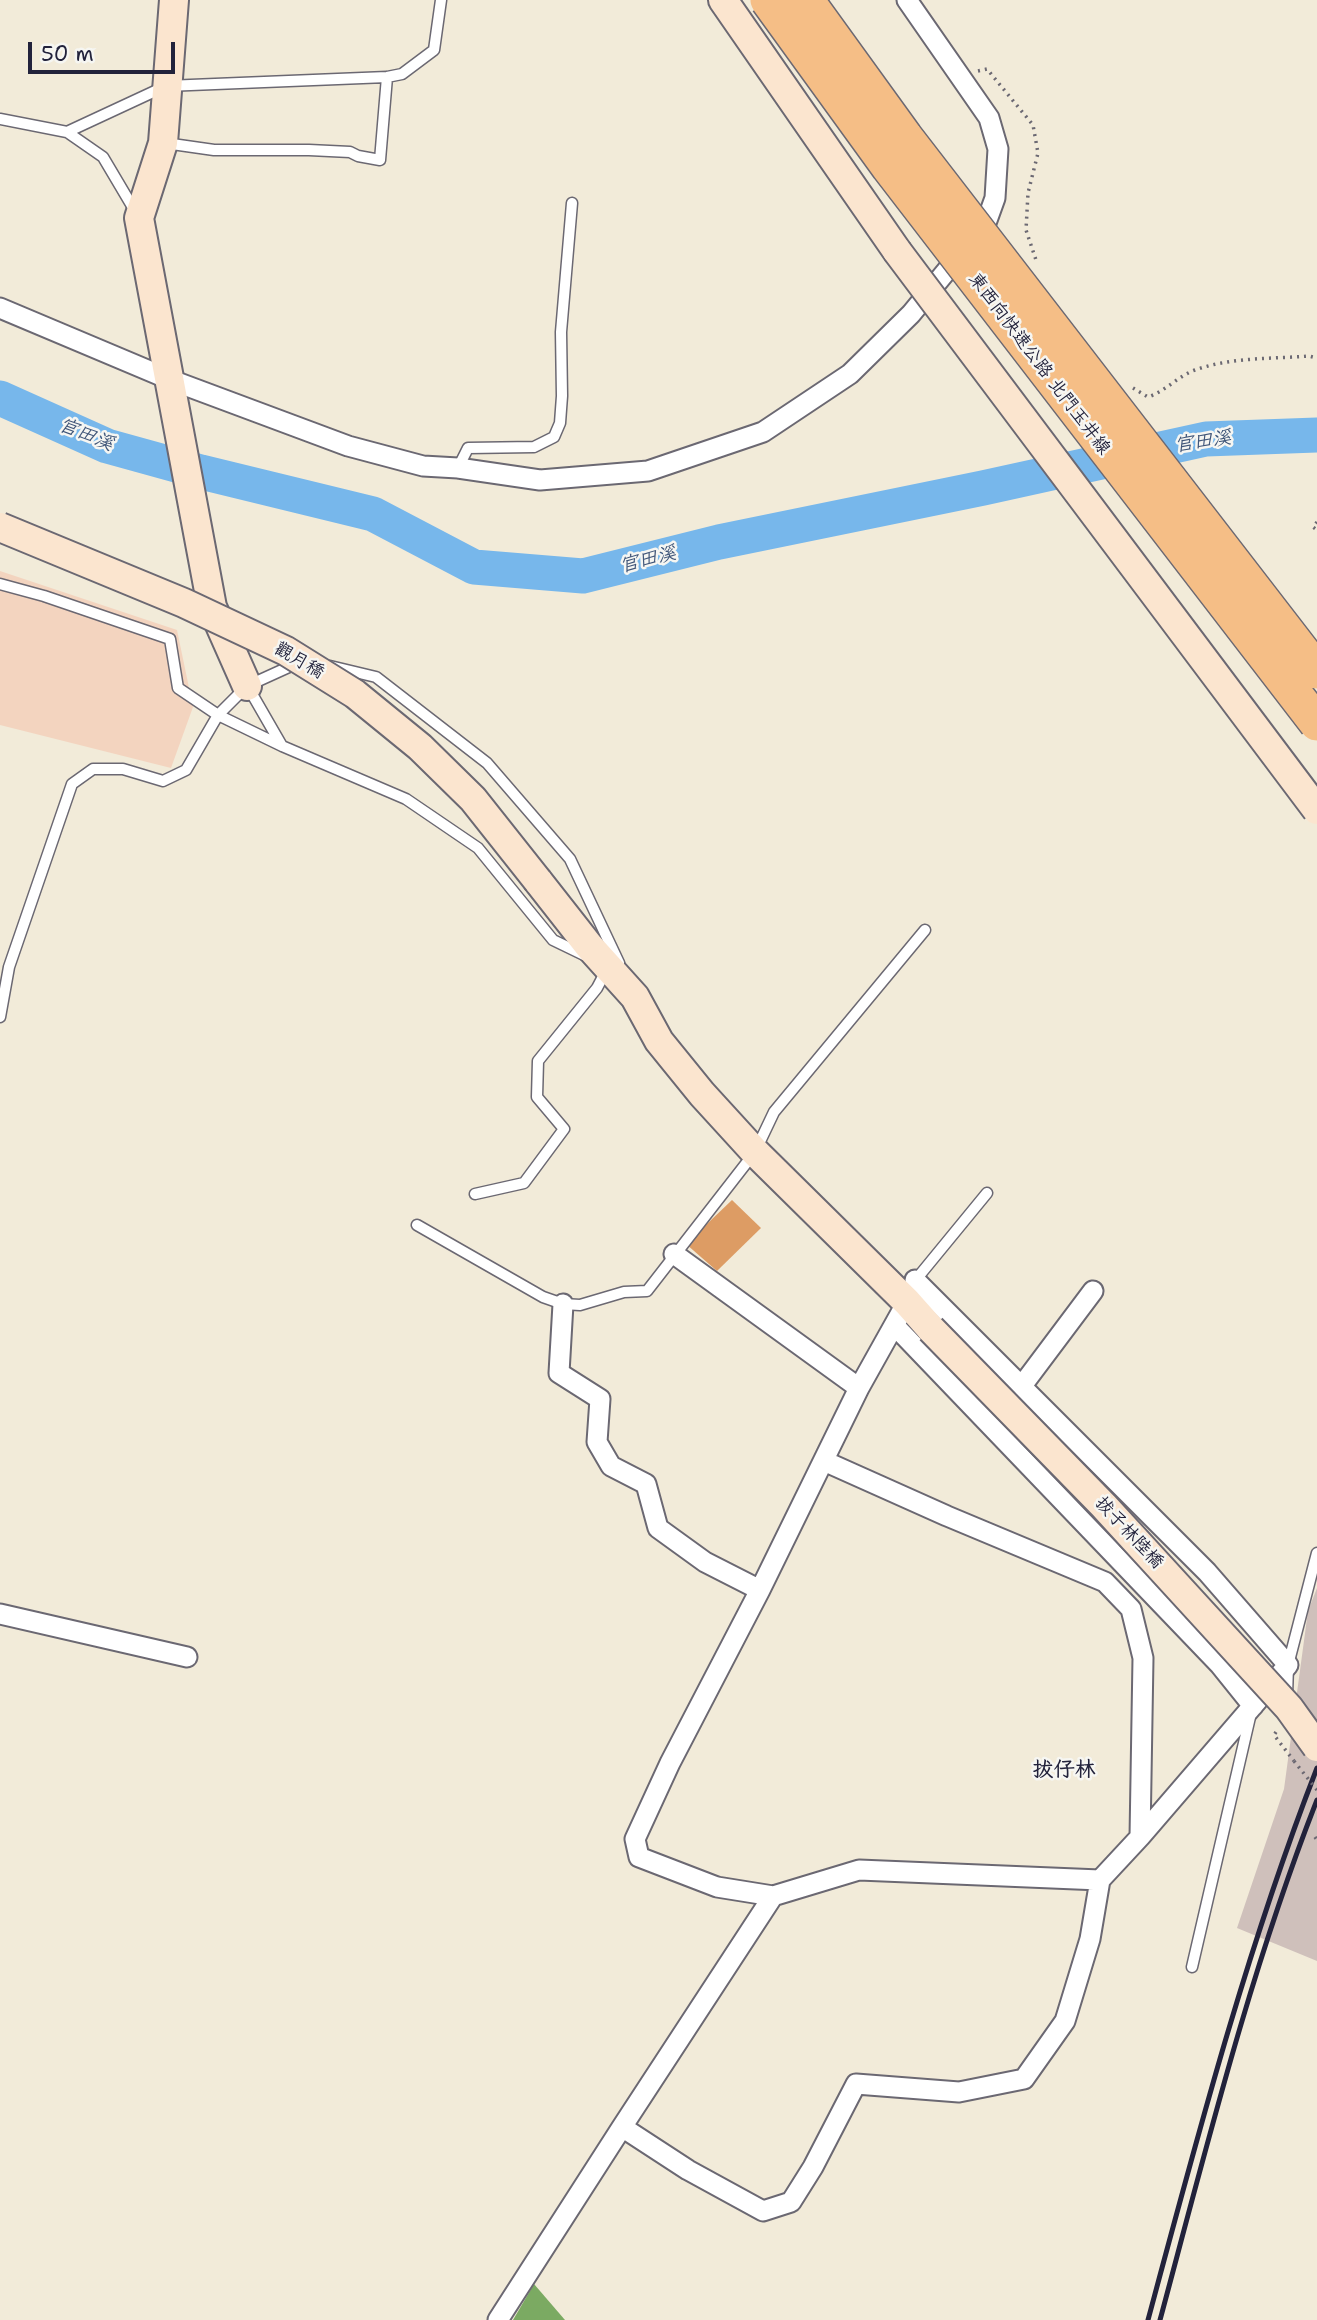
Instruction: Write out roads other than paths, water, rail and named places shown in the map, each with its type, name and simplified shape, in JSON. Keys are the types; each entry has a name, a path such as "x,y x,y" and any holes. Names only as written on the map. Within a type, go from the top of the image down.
{"highway":[{"name":"東西向快速公路 北門玉井線","path":"768,0 897,178 1317,723"},
{"name":"東西向快速公路 北門玉井線","path":"806,0 905,137 1317,671"}],"main road":[{"path":"174,0 163,143 139,218 212,607 247,686"},
{"path":"723,0 897,251 1317,810"},
{"name":"觀月穚","path":"0,527 184,603 286,651 355,694 420,747 472,799 589,946 635,997 659,1041 702,1094 755,1152"},
{"name":"拔子林陸橋","path":"755,1152 1104,1506 1289,1708 1307,1752"}],"street":[{"path":"0,308 171,380 348,446 423,466 458,468 540,480 648,471 763,432 850,374 911,314 986,223 991,211 998,181 998,149 989,118 907,0"},
{"path":"674,1254 859,1388"},
{"path":"1021,1387 1093,1291"},
{"path":"622,2127 688,2170 763,2211 791,2202 813,2167 856,2084 959,2092 1024,2080 1065,2021 1090,1939 1100,1880 1288,1665 1207,1572 1021,1387 906,1303"},
{"path":"906,1303 859,1388 761,1590 670,1763 635,1839 639,1857 717,1887 774,1896 859,1870 1100,1880"},
{"path":"906,1303 1253,1706"},
{"path":"563,1304 559,1373 600,1399 597,1441 611,1466 646,1484 658,1528 705,1562 761,1590"},
{"path":"824,1461 1105,1582 1131,1609 1143,1658 1140,1837"},
{"path":"0,1614 187,1657"},
{"path":"498,2320 774,1896"}],"lane":[{"path":"67,132 166,86 387,77 402,74 434,50 441,0"},
{"path":"163,143 214,150 350,152 380,160 387,77"},
{"path":"0,119 67,132 103,157 139,218"},
{"path":"458,468 468,449 534,447 554,437 560,423 561,332 572,203"},
{"path":"0,584 44,596 170,639 178,688 218,715 282,746 406,799 478,848 553,940 608,967 597,988 538,1061 537,1097 564,1129 524,1183 475,1194"},
{"path":"0,1017 9,967 72,784 93,769 123,769 163,781 186,770 218,715 247,686 291,666 323,664 376,677 487,763 570,859 635,997"},
{"path":"247,686 282,746"},
{"path":"417,1225 543,1297 563,1304 580,1305 624,1292 647,1291 755,1152 774,1112 925,930"},
{"path":"906,1303 987,1193"},
{"path":"1307,1752 1285,1722 1288,1665 1317,1553"},
{"path":"1192,1967 1253,1706"}],"waterway":[{"name":"官田溪","path":"0,398 107,446 373,514 474,567 583,576 719,542 1206,439 1317,435"}],"railway":[{"path":"1148,2320 1246,1973 1317,1768"},
{"path":"1160,2320 1251,1992 1293,1863 1317,1800"}],"district":[{"name":"拔仔林","path":"1064,1771"}]}
